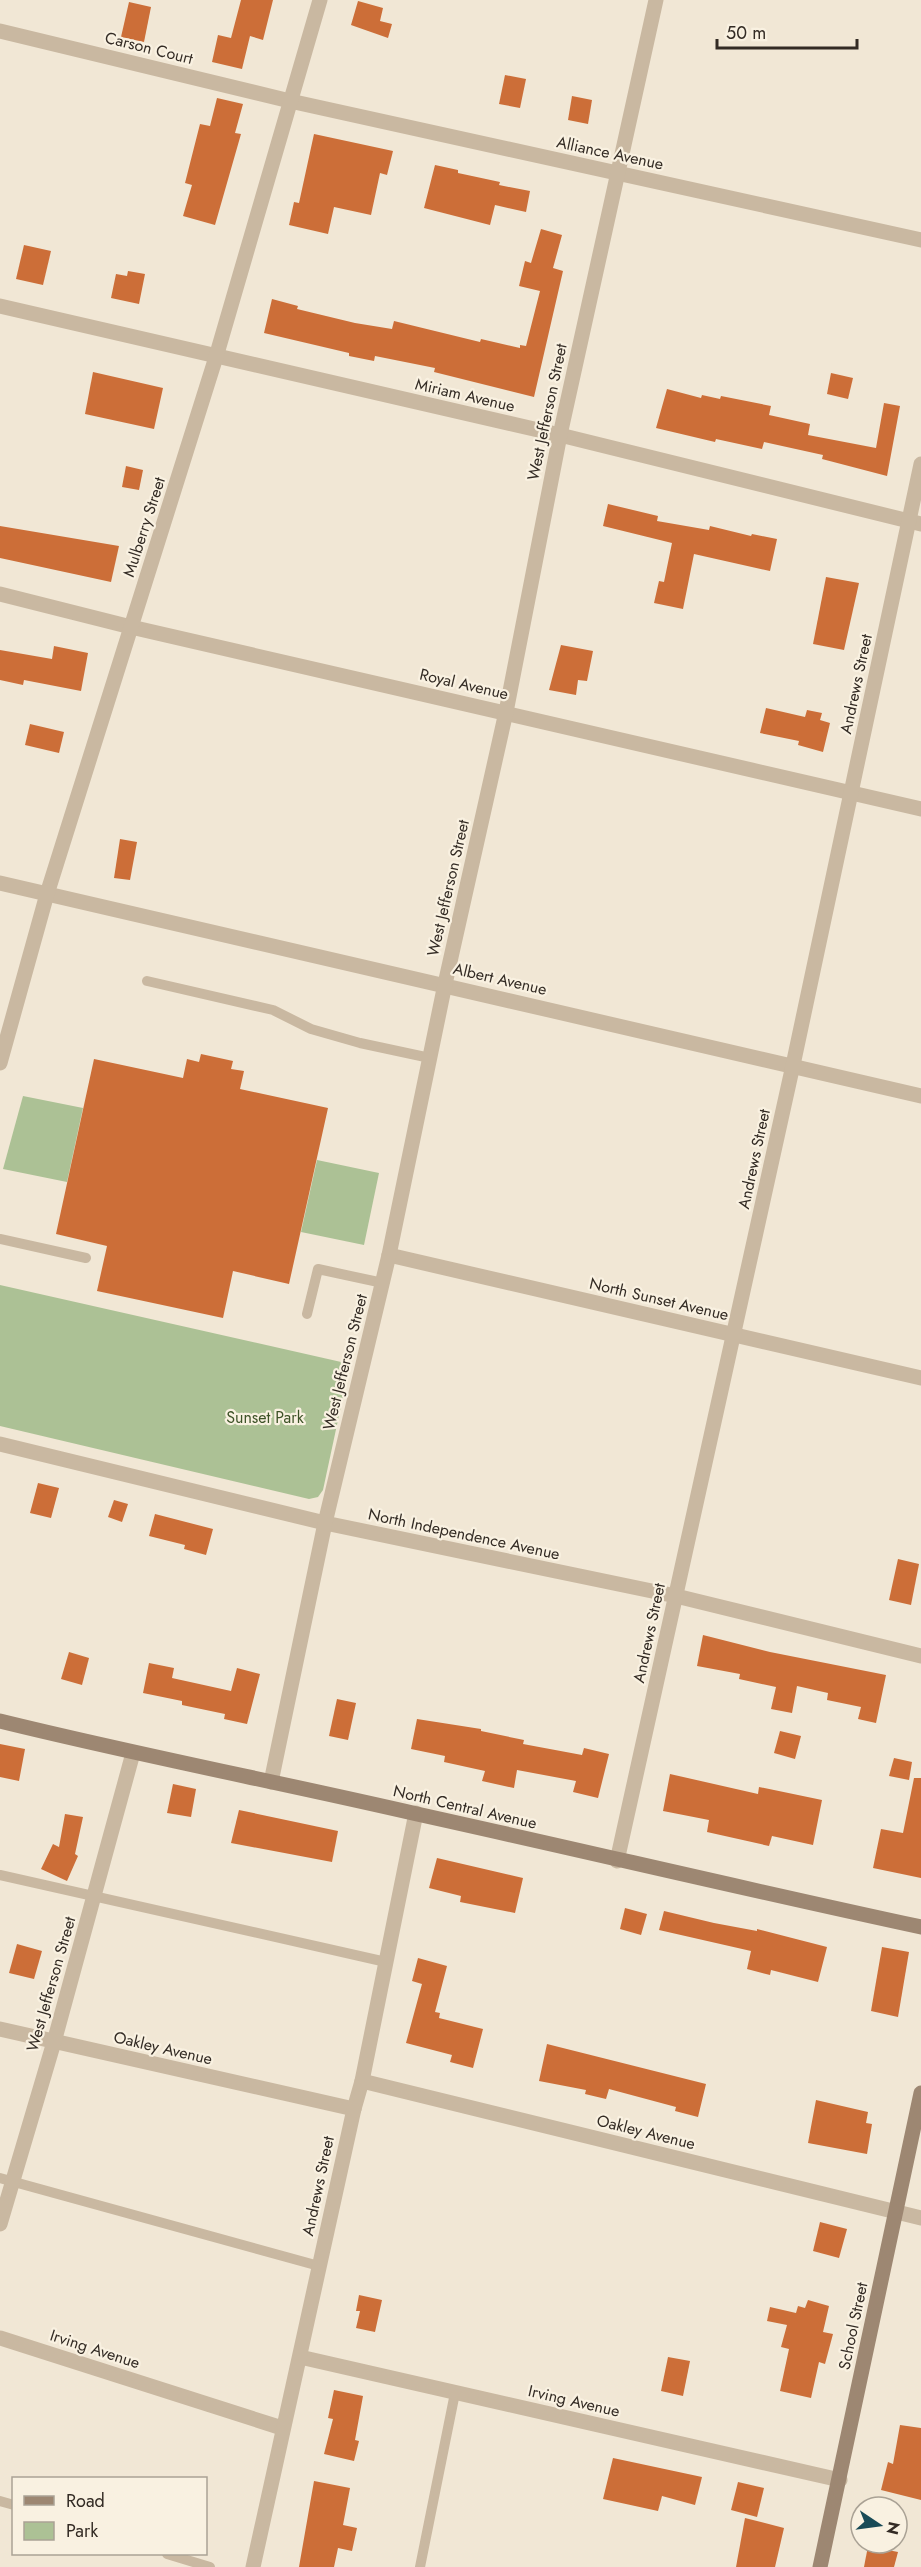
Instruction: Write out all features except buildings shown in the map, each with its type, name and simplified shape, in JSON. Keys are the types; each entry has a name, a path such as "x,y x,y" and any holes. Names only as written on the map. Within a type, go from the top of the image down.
{"main road":[{"name":"North Central Avenue","path":"0,1721 133,1753 416,1814 921,1928"},
{"name":"School Street","path":"820,2567 921,2093"}],"street":[{"name":"Mulberry Street","path":"0,1063 47,894 216,357 320,0"},
{"name":"West Jefferson Street","path":"271,1782 325,1523 383,1283 445,984 506,712 560,435 656,0"},
{"name":"Carson Court","path":"0,31 290,101"},
{"name":"Alliance Avenue","path":"290,101 921,240"},
{"name":"Miriam Avenue","path":"0,306 560,435 914,522"},
{"name":"Andrews Street","path":"617,1861 794,1065 852,793 914,522 921,464"},
{"name":"Royal Avenue","path":"0,594 131,627 921,809"},
{"name":"Albert Avenue","path":"0,883 445,984 921,1096"},
{"name":"North Sunset Avenue","path":"389,1255 921,1378"},
{"name":"North Independence Avenue","path":"0,1444 325,1523 676,1596 921,1656"},
{"name":"West Jefferson Street","path":"0,2224 6,2179 54,2042 133,1753"},
{"name":"Andrews Street","path":"253,2567 282,2427 362,2081 416,1814"},
{"name":"Oakley Avenue","path":"0,2029 354,2109"},
{"name":"Oakley Avenue","path":"362,2081 921,2218"},
{"name":"Irving Avenue","path":"0,2338 282,2427"},
{"name":"Irving Avenue","path":"300,2357 840,2480"}],"lane":[{"path":"147,981 273,1010 311,1029 360,1043 430,1058"},
{"path":"0,1239 86,1258"},
{"path":"307,1314 318,1269 383,1283"},
{"path":"0,1875 386,1962"},
{"path":"6,2179 319,2266"},
{"path":"420,2567 454,2393"},
{"path":"173,2555 210,2567"}],"green space":[{"path":"23,1096 83,1108 67,1182 3,1169"},
{"path":"317,1160 379,1173 364,1245 301,1232"},
{"name":"Sunset Park","path":"0,1285 350,1364 323,1490 318,1497 309,1499 0,1426"}]}
